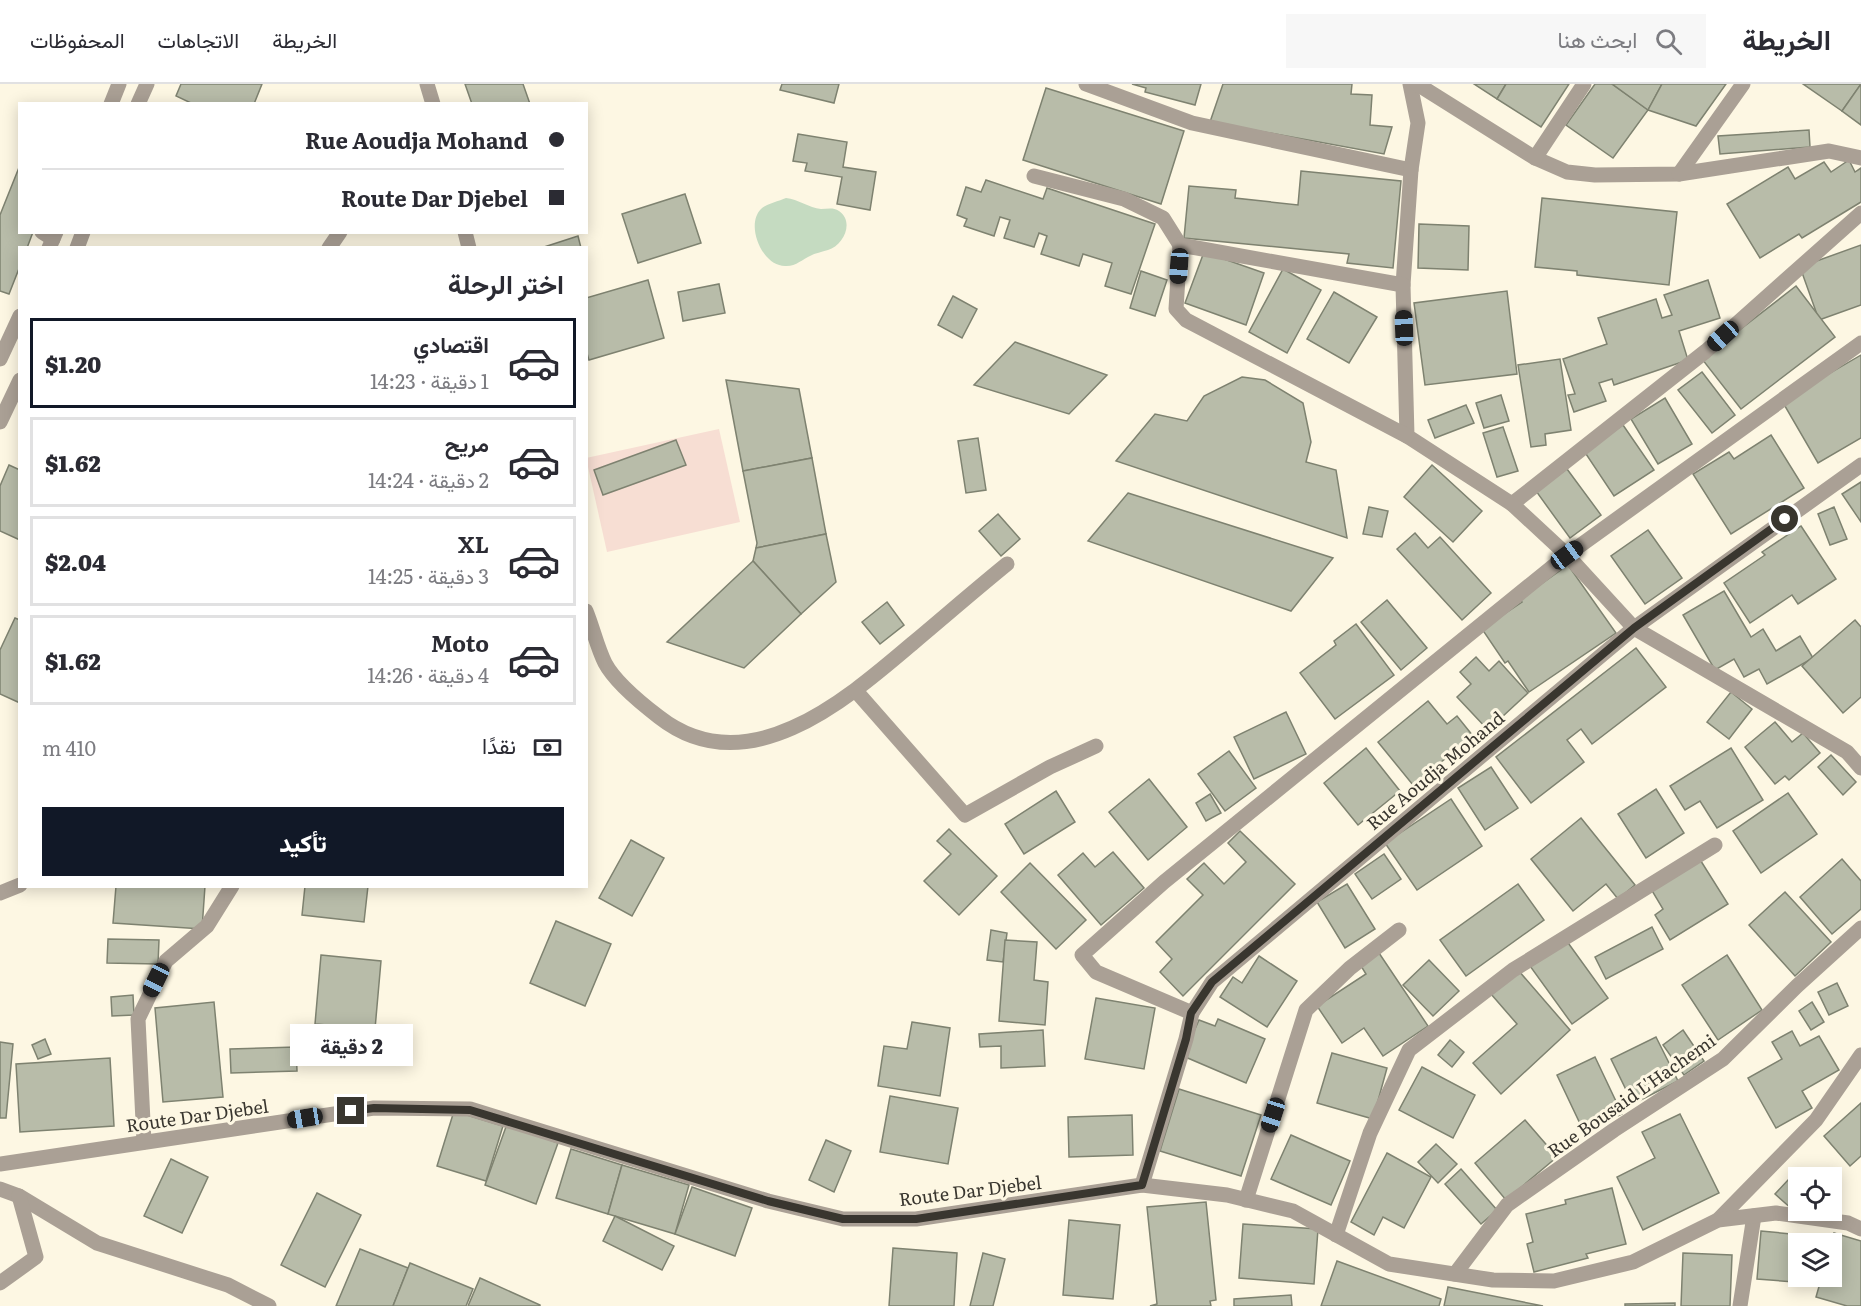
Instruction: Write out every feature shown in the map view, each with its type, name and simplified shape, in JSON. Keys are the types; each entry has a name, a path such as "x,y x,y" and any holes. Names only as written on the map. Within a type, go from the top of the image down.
{"street":[{"path":"112,102 119,84"},
{"path":"139,102 147,84"},
{"path":"427,84 432,102"},
{"path":"1086,84 1192,123 1411,170"},
{"path":"1407,436 1403,285 1411,170 1418,123 1410,84"},
{"path":"1417,84 1535,158 1567,172 1595,175 1679,174 1829,151 1861,158"},
{"path":"1535,158 1584,84"},
{"path":"1679,174 1743,84"},
{"path":"1034,176 1124,199 1162,218 1180,245 1176,309 1186,320 1407,436 1512,504 1567,555 1634,628 1847,753 1861,768"},
{"path":"1512,504 1706,351 1861,213"},
{"path":"1180,245 1403,285"},
{"path":"0,359 18,320"},
{"path":"1191,1013 1096,972 1082,955 1164,882 1567,555 1861,343"},
{"path":"0,422 18,384"},
{"name":"Rue Aoudja Mohand","path":"1142,1185 1186,1039 1191,1013 1212,982 1634,628 1861,465"},
{"path":"588,616 606,664 636,699 670,726 706,741 740,744 797,727 856,691 1007,564"},
{"path":"856,691 965,815 1050,767 1096,746"},
{"path":"1335,1235 1370,1132 1409,1050 1513,969 1714,844"},
{"path":"0,892 18,886"},
{"path":"144,1142 138,1018 166,961 207,927 231,888"},
{"name":"Rue Bousaid L'Hachemi","path":"1455,1274 1507,1205 1614,1130 1723,1059 1861,927"},
{"path":"1246,1200 1306,1010 1350,968 1399,930"},
{"path":"1718,1220 1816,1120 1861,1055"},
{"name":"Route Dar Djebel","path":"0,1164 374,1108 470,1110 768,1201 843,1219 916,1219 1142,1185 1227,1195 1293,1211 1389,1264 1493,1280 1554,1281 1634,1262 1718,1220 1776,1213 1848,1223 1861,1229"},
{"path":"0,1189 19,1196 97,1243 228,1285 266,1305"},
{"path":"0,1283 36,1257 19,1196"},
{"path":"1740,1306 1754,1216"}],"shaded area":[{"path":"786,198 821,209 839,211 844,216 847,227 838,244 792,265 777,264 769,259 758,244 755,234 756,216 763,207"},
{"path":"719,429 740,522 607,552 588,467 588,458"}],"building":[{"path":"181,84 262,84 255,102 189,102 176,96"},
{"path":"465,84 523,84 529,102 471,102"},
{"path":"782,84 839,84 834,103 780,90"},
{"path":"1132,84 1201,84 1195,105 1145,92 1146,88"},
{"path":"1223,84 1352,84 1351,94 1372,95 1370,125 1392,127 1384,154 1210,122"},
{"path":"1474,84 1506,84 1497,99"},
{"path":"1506,84 1569,84 1541,127 1497,99"},
{"path":"1595,84 1612,84 1648,110 1613,158 1566,125"},
{"path":"1612,84 1662,84 1648,110"},
{"path":"1662,84 1726,84 1696,126 1648,110"},
{"path":"1803,84 1861,84 1842,111"},
{"path":"1861,84 1861,125 1842,111"},
{"path":"1046,88 1184,131 1161,204 1023,160"},
{"path":"1809,130 1810,147 1720,154 1718,136"},
{"path":"798,134 847,142 843,167 876,172 870,210 837,204 842,177 805,171 807,163 793,161"},
{"path":"1849,160 1855,172 1861,168 1861,202 1802,238 1799,234 1760,258 1727,204 1788,167 1795,179 1824,162 1831,172"},
{"path":"18,170 18,234 32,234 28,246 18,246 18,271 9,294 0,291 0,215"},
{"path":"1301,171 1401,181 1393,268 1347,263 1349,254 1184,238 1189,186 1236,190 1235,198 1298,205"},
{"path":"986,180 1043,199 1047,188 1155,224 1131,294 1105,286 1112,263 1083,254 1079,266 1041,254 1047,236 1039,233 1034,247 1004,238 1010,220 1000,217 994,236 964,226 967,219 957,215 966,187 981,192"},
{"path":"685,194 701,243 638,263 622,214"},
{"path":"1542,198 1677,212 1669,285 1577,275 1577,271 1535,267"},
{"path":"1419,224 1469,226 1468,270 1418,268"},
{"path":"578,236 580,246 547,246"},
{"path":"1861,245 1861,305 1819,320 1800,267"},
{"path":"1204,252 1264,273 1246,325 1185,303"},
{"path":"1283,269 1321,290 1287,353 1249,332"},
{"path":"1141,271 1167,280 1155,316 1130,308"},
{"path":"648,280 664,338 589,360 588,297"},
{"path":"1708,280 1720,318 1679,331 1688,360 1614,385 1612,379 1599,383 1606,401 1574,412 1568,395 1575,394 1563,359 1607,344 1598,318 1656,299 1662,318 1672,315 1664,295"},
{"path":"719,284 725,313 683,321 678,292"},
{"path":"1796,286 1835,337 1741,409 1702,359"},
{"path":"1507,291 1517,374 1425,385 1414,303"},
{"path":"1334,292 1377,317 1349,363 1307,339"},
{"path":"953,296 977,309 962,338 938,325"},
{"path":"1015,342 1107,375 1069,414 974,385"},
{"path":"1861,355 1861,438 1818,463 1782,401"},
{"path":"1560,359 1571,430 1545,434 1546,445 1531,447 1518,365"},
{"path":"1702,372 1735,415 1712,433 1678,390"},
{"path":"1242,377 1265,380 1303,403 1311,442 1306,462 1336,470 1347,538 1116,461 1155,414 1187,421 1204,396"},
{"path":"726,380 799,389 812,458 743,471"},
{"path":"1501,395 1509,421 1484,428 1476,403"},
{"path":"1665,398 1692,444 1658,464 1631,419"},
{"path":"1466,405 1474,423 1435,438 1428,420"},
{"path":"1623,425 1654,470 1614,496 1584,451"},
{"path":"1503,427 1518,471 1497,477 1483,433"},
{"path":"1771,435 1804,488 1731,534 1693,474 1729,452 1734,459"},
{"path":"978,438 986,490 966,493 958,441"},
{"path":"676,440 686,465 603,495 594,470"},
{"path":"812,458 826,534 756,548 757,543 743,471"},
{"path":"9,465 18,469 18,539 0,531 0,486"},
{"path":"1432,465 1482,511 1453,542 1404,497"},
{"path":"1567,469 1601,515 1570,538 1536,491"},
{"path":"1861,482 1861,522 1842,494"},
{"path":"1128,493 1333,558 1291,611 1088,541"},
{"path":"1369,507 1388,511 1382,537 1363,534"},
{"path":"1834,507 1847,539 1830,545 1818,514"},
{"path":"998,514 1020,539 1001,556 979,531"},
{"path":"1801,526 1836,579 1798,604 1792,595 1750,623 1724,583 1765,555 1762,552"},
{"path":"1648,530 1682,578 1645,604 1611,556"},
{"path":"1415,533 1428,548 1440,537 1491,593 1462,620 1397,549"},
{"path":"826,534 836,582 801,614 753,561 756,548"},
{"path":"753,561 801,614 744,668 667,642"},
{"path":"1568,565 1616,633 1529,692 1508,661 1505,663 1482,629 1522,602 1520,599"},
{"path":"1724,591 1751,637 1763,629 1776,651 1800,636 1813,658 1767,684 1759,669 1744,677 1734,659 1715,670 1683,615"},
{"path":"1387,600 1427,648 1401,670 1361,622"},
{"path":"887,602 904,625 880,644 862,622"},
{"path":"15,618 18,619 18,702 0,694 0,650"},
{"path":"1855,620 1861,627 1861,697 1843,713 1802,666"},
{"path":"1356,624 1394,675 1335,719 1300,673 1336,645 1334,641"},
{"path":"1636,648 1666,687 1592,744 1581,729 1567,740 1584,762 1531,803 1496,757"},
{"path":"1476,657 1489,671 1499,661 1528,693 1488,730 1457,697 1471,684 1460,672"},
{"path":"1731,692 1752,709 1729,739 1707,722"},
{"path":"1428,701 1447,724 1457,716 1473,736 1413,785 1378,742"},
{"path":"1286,712 1306,754 1254,779 1234,737"},
{"path":"1775,722 1792,742 1803,733 1820,753 1789,780 1785,776 1775,784 1745,747"},
{"path":"1366,748 1400,791 1358,825 1324,783"},
{"path":"1731,748 1763,800 1717,828 1700,801 1685,810 1670,786"},
{"path":"1229,751 1256,788 1225,811 1198,774"},
{"path":"1831,755 1856,782 1843,795 1818,767"},
{"path":"1491,767 1518,808 1485,830 1458,788"},
{"path":"1149,779 1187,827 1148,860 1109,812"},
{"path":"1656,789 1684,833 1646,858 1618,814"},
{"path":"1056,791 1075,822 1024,854 1005,824"},
{"path":"1788,793 1817,834 1761,873 1733,831"},
{"path":"1210,794 1221,813 1206,821 1196,803"},
{"path":"1451,799 1482,846 1417,890 1385,843"},
{"path":"1581,818 1635,885 1618,899 1606,884 1573,911 1531,859"},
{"path":"949,829 997,876 959,915 924,881 951,854 937,841"},
{"path":"1240,831 1295,884 1183,996 1160,972 1172,959 1156,942 1203,895 1187,879 1204,863 1224,884 1246,862 1228,843"},
{"path":"631,840 664,858 632,916 599,898"},
{"path":"1113,852 1144,888 1101,925 1058,875 1083,853 1095,867"},
{"path":"1384,854 1401,879 1372,899 1355,874"},
{"path":"1699,858 1728,904 1670,940 1655,915 1663,909 1651,889"},
{"path":"1842,859 1861,881 1861,909 1832,934 1800,897"},
{"path":"1030,863 1086,920 1056,949 1001,892"},
{"path":"1347,884 1375,929 1345,948 1317,902"},
{"path":"1518,884 1544,920 1466,976 1440,940"},
{"path":"116,888 205,888 202,929 113,923"},
{"path":"305,888 368,888 364,922 302,915"},
{"path":"1785,892 1831,942 1795,976 1749,925"},
{"path":"556,921 611,944 585,1006 530,983"},
{"path":"1652,927 1663,949 1606,979 1595,957"},
{"path":"991,930 1007,933 1003,962 987,960"},
{"path":"108,939 159,940 158,964 107,963"},
{"path":"1005,940 1037,942 1034,980 1048,982 1045,1025 999,1021"},
{"path":"1566,940 1608,998 1572,1024 1530,966"},
{"path":"1379,953 1428,1026 1383,1056 1364,1028 1342,1043 1317,1006 1366,974 1361,966"},
{"path":"321,955 381,961 375,1029 315,1024"},
{"path":"1727,955 1762,1010 1718,1040 1682,985"},
{"path":"1259,956 1297,981 1267,1027 1220,997 1233,977 1242,983"},
{"path":"1429,960 1459,991 1433,1016 1403,985"},
{"path":"1518,970 1570,1030 1501,1094 1473,1063 1517,1024 1491,994"},
{"path":"1837,983 1848,1006 1829,1015 1818,992"},
{"path":"133,995 134,1015 112,1016 111,997"},
{"path":"1096,998 1155,1008 1144,1069 1085,1059"},
{"path":"214,1002 223,1097 163,1102 155,1008"},
{"path":"1812,1002 1824,1022 1811,1030 1799,1011"},
{"path":"1218,1019 1265,1039 1246,1083 1183,1056 1199,1020 1215,1026"},
{"path":"912,1022 950,1028 940,1096 878,1086 884,1046 907,1049"},
{"path":"1043,1030 1045,1066 1001,1068 1001,1046 980,1047 979,1034"},
{"path":"1683,1030 1704,1061 1684,1075 1663,1045"},
{"path":"1792,1031 1800,1046 1819,1036 1839,1070 1802,1091 1812,1108 1776,1128 1748,1078 1782,1059 1772,1042"},
{"path":"1656,1037 1678,1081 1633,1104 1611,1059"},
{"path":"45,1039 51,1054 38,1059 32,1045"},
{"path":"1450,1040 1464,1052 1452,1067 1438,1055"},
{"path":"0,1042 13,1044 6,1118 0,1118"},
{"path":"296,1047 297,1071 231,1073 230,1049"},
{"path":"1332,1053 1387,1068 1373,1119 1317,1103"},
{"path":"1595,1057 1622,1114 1584,1132 1557,1075"},
{"path":"110,1058 114,1126 20,1132 16,1064"},
{"path":"1422,1067 1475,1095 1453,1138 1399,1110"},
{"path":"1179,1089 1261,1115 1241,1176 1160,1151"},
{"path":"890,1096 958,1108 948,1164 880,1152"},
{"path":"1861,1103 1861,1156 1850,1166 1824,1136"},
{"path":"454,1111 503,1126 486,1181 437,1166"},
{"path":"1680,1114 1719,1193 1643,1230 1617,1177 1655,1158 1642,1132"},
{"path":"1132,1115 1133,1155 1069,1157 1068,1117"},
{"path":"1525,1120 1557,1157 1506,1200 1475,1163"},
{"path":"507,1124 558,1143 536,1204 485,1185"},
{"path":"1291,1135 1350,1161 1331,1205 1271,1179"},
{"path":"826,1140 851,1151 834,1192 809,1180"},
{"path":"1436,1144 1457,1164 1438,1183 1418,1162"},
{"path":"571,1149 622,1165 608,1214 556,1198"},
{"path":"1387,1153 1431,1177 1404,1228 1383,1217 1374,1235 1351,1222"},
{"path":"171,1159 208,1177 182,1233 144,1216"},
{"path":"622,1165 689,1185 675,1234 608,1214"},
{"path":"1461,1169 1497,1210 1481,1224 1445,1184"},
{"path":"1788,1180 1788,1206 1775,1194"},
{"path":"692,1187 752,1208 735,1256 675,1234"},
{"path":"1612,1188 1626,1244 1586,1254 1588,1258 1534,1272 1527,1244 1533,1242 1526,1214 1566,1204 1565,1200"},
{"path":"317,1193 361,1215 325,1287 281,1265"},
{"path":"1206,1202 1216,1300 1210,1301 1211,1306 1150,1306 1157,1304 1147,1207"},
{"path":"615,1216 674,1246 662,1270 603,1241"},
{"path":"1069,1220 1120,1225 1113,1299 1063,1295"},
{"path":"1243,1224 1318,1229 1314,1284 1239,1278"},
{"path":"1761,1231 1788,1234 1788,1281 1757,1279"},
{"path":"1842,1235 1861,1241 1861,1306 1847,1306 1816,1297 1819,1287 1842,1287"},
{"path":"893,1248 957,1253 954,1306 889,1306"},
{"path":"360,1249 408,1268 393,1306 336,1306"},
{"path":"983,1253 1005,1259 993,1306 970,1306"},
{"path":"1683,1253 1732,1255 1730,1306 1681,1306"},
{"path":"1337,1261 1441,1299 1439,1306 1321,1306"},
{"path":"410,1263 473,1289 466,1306 393,1306"},
{"path":"480,1278 540,1305 540,1306 468,1306"},
{"path":"1448,1287 1543,1306 1444,1306"},
{"path":"1291,1295 1292,1306 1234,1306 1234,1299"},
{"path":"1675,1303 1675,1306 1625,1306 1625,1304"}],"route":[{"path":"351,1111 374,1108 470,1110 768,1201 843,1219 916,1219 1142,1185 1186,1039 1191,1013 1212,982 1634,628 1785,519"}]}
